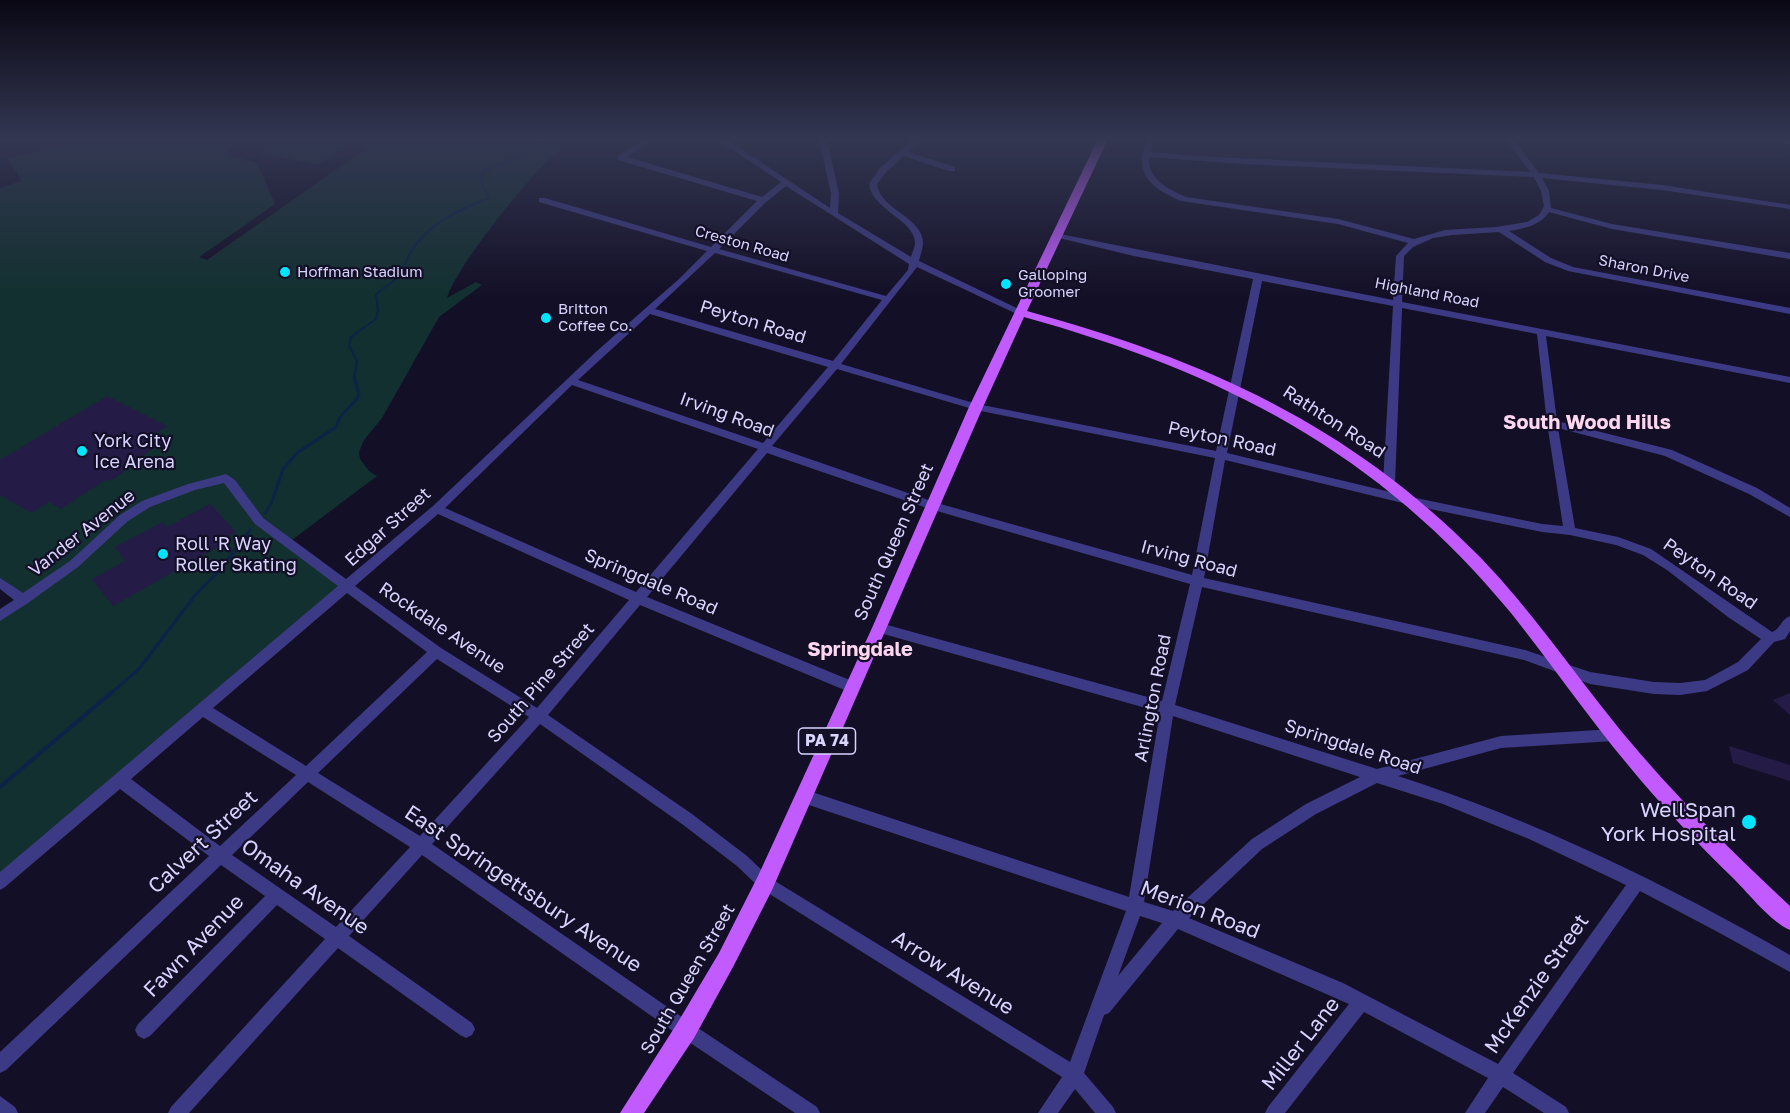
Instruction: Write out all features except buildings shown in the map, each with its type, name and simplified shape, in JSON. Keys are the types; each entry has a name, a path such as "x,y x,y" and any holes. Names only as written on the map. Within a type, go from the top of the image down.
{"main road":[{"name":"South Queen Street","path":"631,1113 686,1030 726,960 765,883 976,407 1078,193"},
{"name":"Rathton Road","path":"1022,313 1083,328 1187,364 1281,410 1336,444 1389,483 1453,539 1493,581 1614,735 1689,820 1790,920"}],"street":[{"path":"739,193 763,200"},
{"name":"Edgar Street","path":"0,882 349,587 436,509 772,193"},
{"name":"Rathton Road","path":"801,193 913,262 1022,313"},
{"path":"834,214 835,193"},
{"path":"875,193 916,231 919,243 913,262"},
{"path":"1168,193 1184,199 1338,222 1413,242 1454,231 1503,231 1535,220 1546,209 1546,193"},
{"path":"1697,193 1790,207"},
{"name":"Creston Road","path":"542,200 888,298"},
{"path":"1546,209 1612,226 1790,256"},
{"name":"Sharon Drive","path":"1503,231 1548,260 1578,271 1790,311"},
{"name":"Highland Road","path":"1058,235 1258,278 1790,380"},
{"path":"1389,483 1400,256 1413,242"},
{"name":"South Pine Street","path":"177,1113 539,716 834,366 912,270 913,262"},
{"name":"Arlington Road","path":"1047,1113 1074,1075 1136,907 1167,708 1197,581 1220,456 1258,278"},
{"name":"Peyton Road","path":"648,310 976,407 1220,456 1411,501 1618,541 1647,552 1671,567 1732,613 1770,638"},
{"path":"1542,331 1552,423 1570,531"},
{"name":"Irving Road","path":"571,381 934,506 1197,581 1525,655 1590,678 1654,688 1680,689 1707,685 1743,666 1770,638 1780,635 1790,621"},
{"path":"1552,423 1668,453 1754,491 1790,513"},
{"name":"Rockdale Avenue","path":"226,478 238,490 250,513 287,544 436,652 539,716 697,826 742,861 765,883"},
{"name":"Vander Avenue","path":"0,616 74,564 124,518 146,504 192,486 226,478"},
{"name":"Springdale Road","path":"436,509 639,599 852,687"},
{"path":"0,583 24,600"},
{"name":"Springdale Road","path":"880,628 1167,708 1445,798 1534,834 1637,882 1722,925 1790,964"},
{"name":"Calvert Street","path":"0,1064 436,652"},
{"name":"East Springettsbury Avenue","path":"204,710 421,846 686,1030 811,1113"},
{"path":"1096,1015 1175,920 1257,844 1311,809 1376,776 1501,742 1614,735"},
{"name":"Omaha Avenue","path":"120,780 220,855 466,1029"},
{"name":"Merion Road","path":"803,796 1175,920 1337,989 1501,1075 1560,1113"},
{"name":"McKenzie Street","path":"1474,1113 1637,882"},
{"name":"Arrow Avenue","path":"765,883 1074,1075 1107,1113"},
{"name":"Fawn Avenue","path":"144,1030 277,894"},
{"name":"Miller Lane","path":"1274,1113 1362,1002"},
{"path":"0,1105 9,1113"}],"green space":[{"path":"0,193 270,193 275,204 199,257 207,260 303,193 519,193 477,246 447,298 476,282 482,285 439,317 382,418 364,440 359,452 360,459 369,471 377,476 288,543 349,587 0,882 0,616 23,600 0,583"}],"waterway":[{"path":"354,378 357,361 349,346 351,337 376,319 378,310 376,295 401,274 409,255 426,233 445,219 489,198 486,193"},
{"path":"265,513 271,504 283,469 297,453 336,427 340,417 357,399 359,394 354,378"},
{"path":"110,694 139,669 197,593 221,569 250,530"},
{"path":"0,787 112,692"}],"place":[{"name":"Hoffman Stadium","path":"285,272"},
{"name":"Galloping Groomer","path":"1006,284"},
{"name":"Britton Coffee Co.","path":"546,318"},
{"name":"York City Ice Arena","path":"82,451"},
{"name":"Roll 'R Way Roller Skating","path":"163,554"},
{"name":"WellSpan York Hospital","path":"1749,822"}],"district":[{"name":"South Wood Hills","path":"1587,423"},
{"name":"Springdale","path":"860,650"}]}
